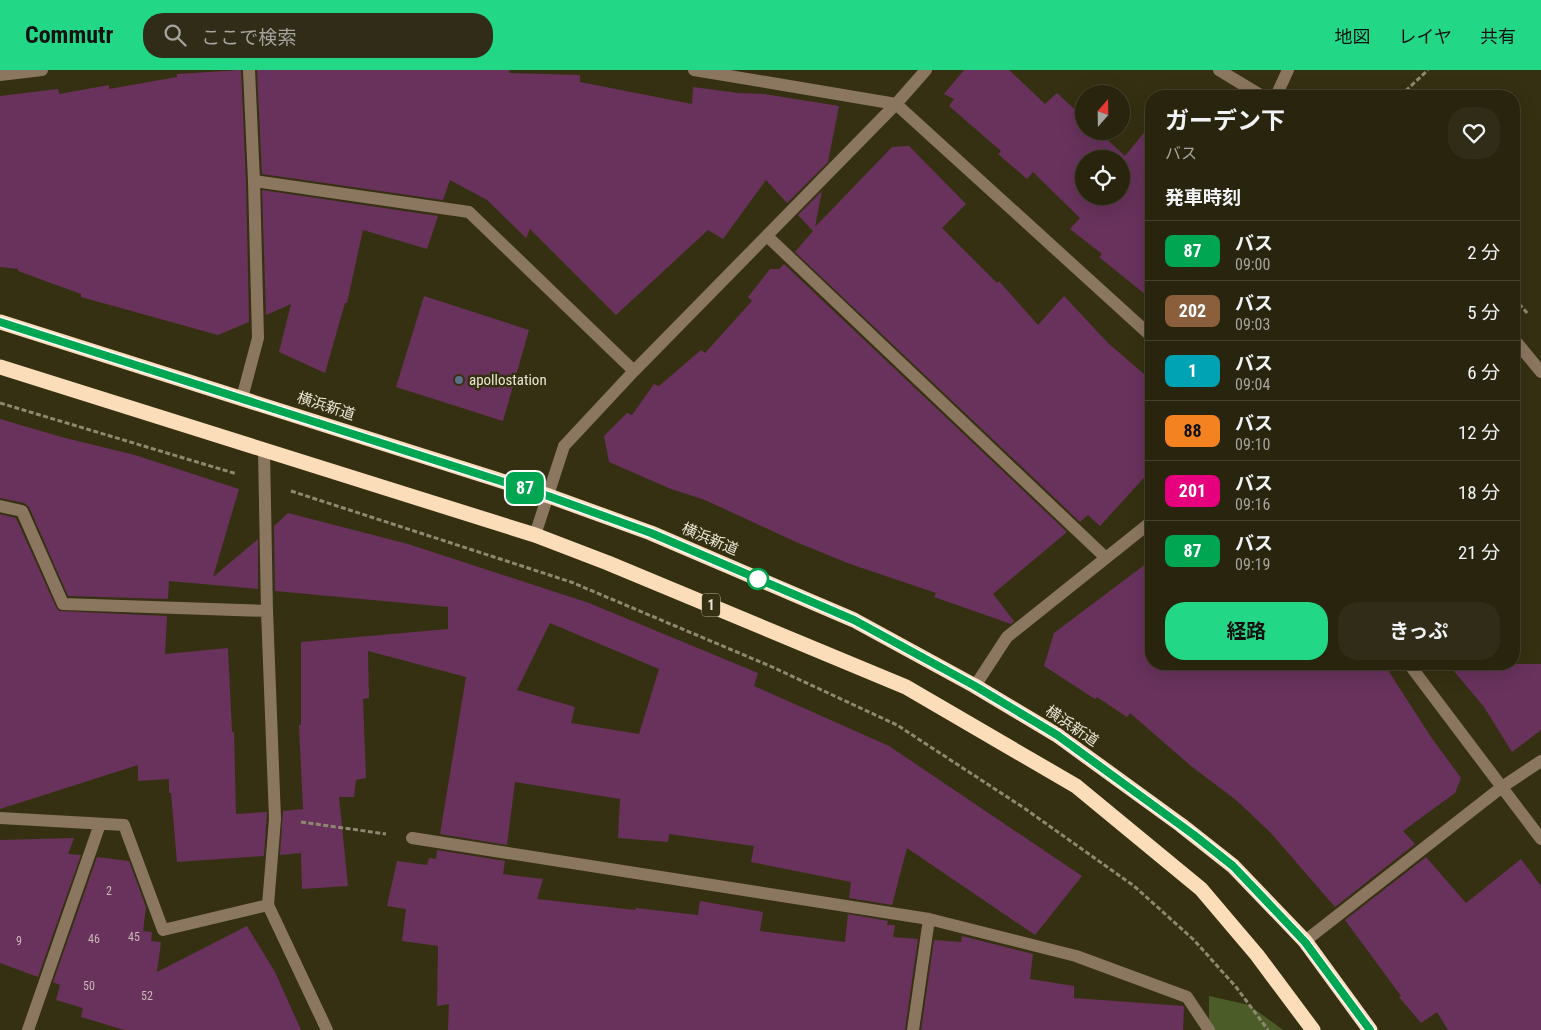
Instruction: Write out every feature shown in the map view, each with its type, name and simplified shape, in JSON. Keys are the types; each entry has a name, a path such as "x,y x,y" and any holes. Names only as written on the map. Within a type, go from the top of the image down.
{"highway":[{"name":"横浜新道","path":"0,322 548,496 651,533 854,620 975,686 1057,735 1181,825 1233,866 1305,942 1370,1030"},
{"name":"1","path":"0,367 535,535 608,563 906,687 1076,786 1201,889 1257,955 1313,1030"}],"street":[{"path":"0,75 42,70"},
{"path":"242,398 258,338 249,70"},
{"path":"694,70 896,104 1145,331"},
{"path":"535,535 564,446 896,104 926,70"},
{"path":"1219,70 1252,90"},
{"path":"1279,90 1288,70"},
{"path":"254,181 469,212 634,372"},
{"path":"767,236 1106,558"},
{"path":"1520,346 1541,372"},
{"path":"264,450 267,611 275,818 268,905 327,1030"},
{"path":"0,506 22,511 63,604 267,611"},
{"path":"975,686 1007,637 1145,527"},
{"path":"1414,670 1541,839"},
{"path":"1305,942 1502,787 1541,761"},
{"path":"0,818 124,825 162,930 268,905"},
{"path":"28,1030 100,824"},
{"path":"412,838 929,919 1076,956 1187,998 1209,1030"},
{"path":"913,1030 929,919"}],"path":[{"path":"1406,90 1428,70"},
{"path":"0,403 264,483 571,582 770,666 896,725 1024,808 1134,886 1194,940 1236,987 1268,1030"},
{"path":"275,818 412,838"}],"green space":[{"path":"1209,996 1249,1005 1283,1030 1209,1030"}],"building":[{"path":"241,70 249,322 218,335 81,297 81,294 18,271 18,269 0,267 0,96 58,89 59,94 109,85 109,89 177,77 177,74"},
{"path":"257,70 510,70 509,73 580,75 580,82 692,104 693,87 738,93 764,94 839,106 828,162 787,203 766,180 723,239 708,230 616,315 530,229 526,238 487,200 450,180 443,200 262,174"},
{"path":"964,70 1009,70 1045,104 1057,93 1075,110 1075,140 1108,140 1119,150 1075,150 1075,205 1130,205 1130,150 1145,131 1145,294 1099,257 1102,254 1070,229 1080,218 1033,172 1027,179 998,154 1001,151 949,106 954,99 944,94"},
{"path":"909,146 966,204 942,228 997,283 999,281 1038,325 1064,296 1109,344 1145,375 1145,477 1100,526 1088,515 1080,522 795,252 813,231 798,215 822,191 815,227 892,147"},
{"path":"262,190 438,216 427,249 363,230 347,303 345,303 325,373 279,352 291,304 266,315"},
{"path":"784,264 1067,532 993,594 1014,621 1011,624 934,597 936,593 850,564 796,542 705,500 671,489 609,462 604,436 627,413 632,415 654,384 659,386 701,350 705,353 752,301 748,297 770,269 779,269"},
{"path":"424,296 529,330 503,421 396,387"},
{"path":"0,419 65,438 135,455 239,489 213,577 258,539 258,589 169,581 168,599 68,596 29,507 24,503 0,498"},
{"path":"288,513 408,544 589,603 758,673 754,686 889,746 1082,876 1035,935 907,848 892,905 849,898 851,882 751,862 754,846 669,834 668,842 618,838 620,799 515,782 507,845 440,834 466,677 368,651 369,698 363,699 366,778 356,780 354,797 339,797 348,886 302,889 301,853 280,855 283,811 303,809 299,725 301,725 301,642 448,629 448,607 275,591 274,526","holes":["550,623 659,669 639,734 571,723 575,707 517,690"]},
{"path":"0,514 16,518 59,611 167,616 165,654 228,648 232,732 234,732 236,814 267,812 264,856 177,862 169,779 138,781 138,765 0,809"},
{"path":"1145,565 1145,670 1388,670 1431,737 1461,778 1455,793 1403,831 1415,844 1335,907 1270,832 1236,800 1191,766 1130,713 1127,717 1044,666 1054,633"},
{"path":"1520,664 1541,664 1541,730 1512,752 1484,707 1453,670 1520,670"},
{"path":"74,838 68,854 81,855 38,977 0,963 0,840"},
{"path":"437,850 505,861 503,874 543,879 537,899 698,915 700,901 763,912 760,931 845,942 848,914 888,921 887,925 895,925 893,937 918,939 905,1030 448,1030 449,1004 437,1006 438,946 402,941 406,909 387,906 397,861 427,865 429,858 436,859"},
{"path":"97,857 129,861 146,907 143,931 152,932 151,941 161,942 157,972 247,926 275,972 301,1030 124,1030 81,1017 83,1008 56,1000 60,985 53,982"},
{"path":"1426,857 1466,903 1521,859 1541,886 1541,1030 1448,1030 1437,1012 1421,1023 1399,997 1401,996 1345,920"},
{"path":"962,936 1033,954 1030,979 1074,986 1074,998 1183,1006 1183,1030 921,1030 934,940 961,942"}],"bus line":[{"name":"87","path":"0,322 548,496 651,533 854,620 975,686 1057,735 1194,835 1233,866 1305,942 1370,1030"}],"place":[{"name":"apollostation","path":"459,380"}]}
